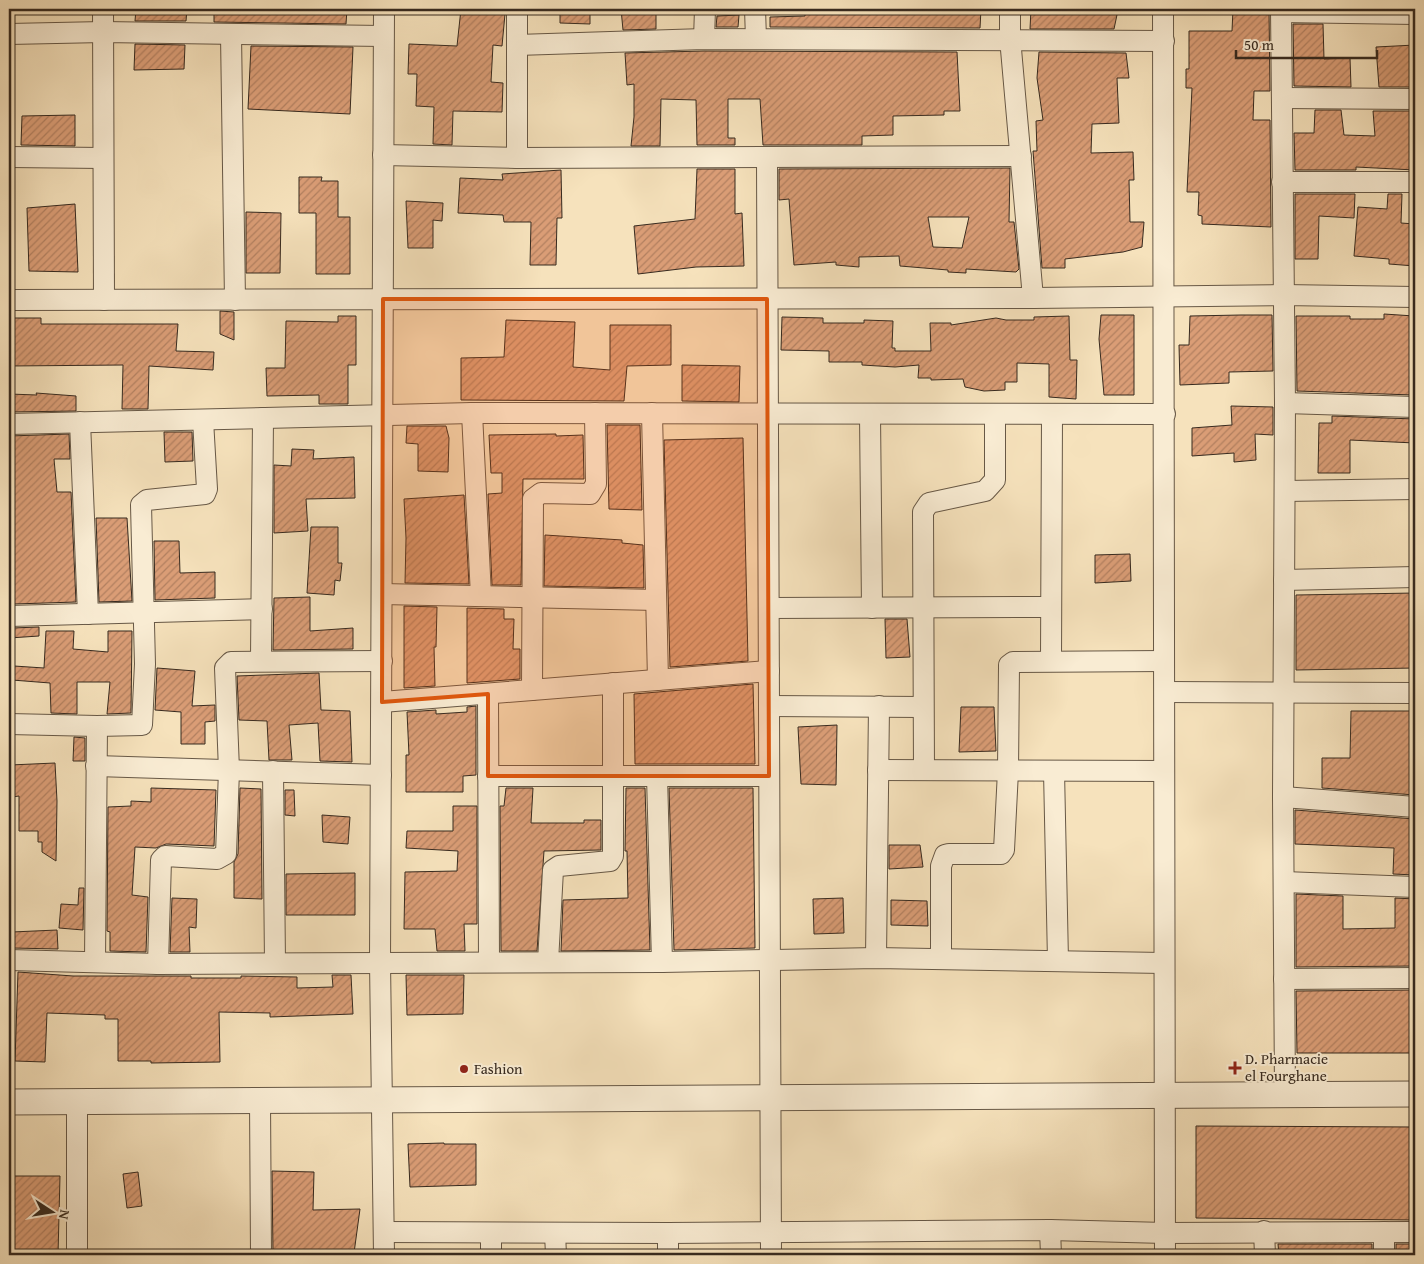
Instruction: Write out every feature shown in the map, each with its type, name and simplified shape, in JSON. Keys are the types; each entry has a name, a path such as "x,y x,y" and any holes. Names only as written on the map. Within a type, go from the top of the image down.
{"street":[{"path":"103,9 104,300"},
{"path":"384,9 380,962 384,1255"},
{"path":"517,9 517,158"},
{"path":"704,38 705,9"},
{"path":"755,9 756,39"},
{"path":"1010,9 1010,38 1022,156 1033,298"},
{"path":"1163,9 1165,414 1163,963 1165,1255"},
{"path":"1285,1095 1283,797 1285,403 1281,10 1415,14"},
{"path":"9,34 103,32 384,36"},
{"path":"230,35 235,300"},
{"path":"517,45 704,38 1010,38 1164,41"},
{"path":"1282,98 1415,99"},
{"path":"383,155 517,158 1022,156"},
{"path":"9,157 103,158"},
{"path":"767,158 768,960 771,1255"},
{"path":"1282,182 1415,182"},
{"path":"9,300 1033,298 1283,295 1415,297"},
{"path":"1285,403 1415,407"},
{"path":"532,690 533,499 541,494 590,494 594,490 596,484 595,413"},
{"path":"9,424 472,414 652,413 1052,416 1165,414"},
{"path":"652,413 658,680"},
{"path":"472,414 480,596"},
{"path":"870,415 872,608"},
{"path":"924,770 922,608 924,506 929,503 985,490 992,486 995,480 995,415"},
{"path":"1051,660 1052,416"},
{"path":"261,660 263,418"},
{"path":"9,724 142,725 145,664 141,505 147,500 205,494 203,420"},
{"path":"80,422 88,614"},
{"path":"1285,491 1415,488"},
{"path":"1284,580 1415,577"},
{"path":"382,594 656,600"},
{"path":"769,608 1050,607"},
{"path":"9,616 262,609"},
{"path":"158,964 160,860 166,856 217,859 226,854 229,770 226,668 231,662 261,660 382,661"},
{"path":"941,959 941,866 945,855 1003,852 1008,771 1009,665 1013,662 1051,660 1164,661"},
{"path":"382,702 769,671"},
{"path":"548,962 553,870 559,866 610,862 612,859 615,776 613,683"},
{"path":"1164,692 1415,692"},
{"path":"488,694 489,961"},
{"path":"769,706 922,707"},
{"path":"876,958 879,706"},
{"path":"95,962 97,726"},
{"path":"96,766 382,775"},
{"path":"878,770 1164,771"},
{"path":"273,771 275,963"},
{"path":"1054,771 1058,961"},
{"path":"488,776 769,776"},
{"path":"657,776 662,962"},
{"path":"1283,797 1415,807"},
{"path":"1284,882 1415,887"},
{"path":"9,960 158,964 489,961 662,962 876,958 1163,963"},
{"path":"1284,979 1415,978"},
{"path":"9,1102 1415,1094"},
{"path":"260,1101 261,1255"},
{"path":"77,1102 77,1255"},
{"path":"384,1232 668,1233 1050,1230 1165,1233 1264,1231 1415,1232"},
{"path":"1050,1230 1051,1255"},
{"path":"1264,1231 1265,1255"},
{"path":"1384,1232 1384,1255"},
{"path":"491,1233 491,1255"},
{"path":"555,1233 556,1255"},
{"path":"668,1233 668,1255"}],"highlighted area":[{"path":"383,299 767,299 769,776 488,776 488,694 382,702"}],"building":[{"path":"136,9 187,9 186,21 135,21"},
{"path":"214,9 347,9 346,24 214,22"},
{"path":"461,9 505,14 502,46 493,45 491,82 503,83 502,112 453,111 452,145 433,144 434,107 416,106 417,74 408,74 409,44 457,46"},
{"path":"560,9 590,9 590,24 560,23"},
{"path":"621,9 656,9 656,29 623,30"},
{"path":"805,9 981,9 980,28 770,27 770,17 805,16"},
{"path":"1031,9 1118,10 1114,29 1030,29"},
{"path":"1233,9 1269,10 1270,91 1254,91 1253,120 1270,120 1271,227 1202,224 1202,216 1198,215 1199,192 1187,192 1192,88 1186,88 1186,69 1189,69 1189,31 1232,31"},
{"path":"739,15 738,27 716,27 717,16"},
{"path":"1293,24 1323,24 1324,59 1350,58 1351,87 1294,86"},
{"path":"135,44 185,45 184,69 134,70"},
{"path":"1415,45 1415,87 1379,87 1376,47"},
{"path":"251,46 353,47 350,114 248,109"},
{"path":"704,51 957,52 960,111 944,111 944,115 893,116 893,135 862,136 862,145 763,145 760,99 728,99 728,138 735,138 735,145 697,145 696,100 661,99 660,146 631,146 634,117 634,84 627,85 625,53"},
{"path":"1039,52 1126,53 1129,78 1117,78 1119,123 1092,124 1091,153 1133,152 1134,180 1129,180 1130,222 1144,222 1142,247 1123,252 1065,259 1065,268 1042,268 1033,151 1037,151 1036,121 1043,120 1037,78"},
{"path":"1315,110 1341,110 1344,135 1375,136 1373,111 1415,111 1415,170 1356,167 1356,170 1295,170 1294,133 1314,133"},
{"path":"75,115 75,146 21,145 22,116"},
{"path":"1010,168 1009,222 1014,222 1019,269 1016,272 966,269 966,273 948,272 948,270 900,266 899,256 859,257 859,267 836,265 836,262 794,265 789,199 779,200 779,169","holes":["928,217 969,217 962,248 933,247"]},
{"path":"697,169 735,169 735,214 742,213 744,266 696,267 638,274 634,226 695,219"},
{"path":"561,170 562,218 557,218 556,265 530,265 531,222 504,222 503,215 458,213 460,178 503,180 502,174"},
{"path":"299,177 322,177 321,181 338,181 338,217 350,217 350,274 316,274 316,213 299,213"},
{"path":"1295,194 1355,194 1354,218 1319,216 1318,259 1295,259"},
{"path":"1388,194 1402,194 1401,223 1415,224 1415,266 1389,264 1389,259 1354,256 1358,207 1387,209"},
{"path":"406,201 443,203 442,221 433,220 433,248 408,248"},
{"path":"75,204 78,272 29,271 27,208"},
{"path":"246,212 281,213 280,273 246,273"},
{"path":"220,311 234,312 234,340 220,334"},
{"path":"1384,314 1414,316 1415,357 1413,395 1297,391 1296,316 1350,316 1350,319 1384,319"},
{"path":"1101,315 1134,315 1134,395 1104,395 1099,339"},
{"path":"1272,315 1273,371 1229,372 1229,383 1180,385 1179,345 1189,345 1190,316"},
{"path":"338,316 356,316 356,365 348,365 348,404 319,404 319,395 267,396 266,368 285,368 286,321 338,322"},
{"path":"1069,316 1070,360 1077,360 1076,399 1049,397 1049,364 1017,363 1017,382 1005,382 1005,390 984,391 965,387 963,379 931,380 931,378 918,378 919,365 895,367 862,365 862,362 829,362 829,351 781,350 782,317 823,318 823,323 864,323 864,320 893,321 892,348 895,348 895,351 931,351 930,323 951,323 951,325 996,318 1034,320 1034,317"},
{"path":"9,318 41,318 41,324 178,324 176,351 214,352 213,370 149,366 148,409 122,409 123,365 9,366"},
{"path":"506,320 575,322 573,367 610,370 610,325 671,325 671,365 627,366 624,401 461,400 461,358 504,357"},
{"path":"682,365 740,366 739,402 682,401"},
{"path":"36,393 76,396 76,411 9,412 9,394 37,395"},
{"path":"1231,406 1273,407 1273,435 1255,434 1256,460 1234,462 1234,453 1192,456 1192,428 1232,425"},
{"path":"1332,416 1415,419 1415,443 1350,440 1350,473 1318,473 1319,423 1332,423"},
{"path":"607,425 640,425 642,510 609,509"},
{"path":"407,426 446,426 449,438 448,472 418,471 418,444 406,443"},
{"path":"164,432 192,432 193,461 165,462"},
{"path":"69,434 70,459 54,459 57,492 71,492 76,602 14,604 9,525 9,436"},
{"path":"556,434 556,436 583,435 584,479 523,479 521,585 492,585 488,494 502,493 502,473 491,473 489,435"},
{"path":"743,438 748,661 670,667 664,440"},
{"path":"292,449 314,450 313,459 354,457 355,498 306,499 308,531 274,533 274,465 291,466"},
{"path":"464,495 469,584 405,583 406,538 404,499"},
{"path":"96,518 127,518 132,601 99,602"},
{"path":"311,527 338,527 338,563 342,563 340,581 335,580 334,595 307,593"},
{"path":"545,535 622,540 622,543 643,545 644,588 544,586"},
{"path":"154,541 179,541 180,573 215,572 215,598 155,600"},
{"path":"1130,554 1131,581 1095,583 1095,555"},
{"path":"1415,593 1415,668 1296,670 1296,595"},
{"path":"310,597 310,631 353,628 353,649 273,650 274,598"},
{"path":"404,606 437,607 436,647 434,647 435,686 404,688"},
{"path":"467,608 504,609 504,619 514,619 513,649 520,649 520,679 467,683"},
{"path":"885,619 907,619 910,657 886,658"},
{"path":"39,627 39,636 9,638 12,628"},
{"path":"46,631 74,631 73,649 108,652 108,631 132,631 131,713 107,714 110,682 77,682 77,714 51,713 50,683 12,680 14,666 44,668"},
{"path":"157,668 195,671 192,706 215,705 215,721 205,722 205,744 181,744 181,712 155,710"},
{"path":"319,673 321,710 350,711 352,762 320,761 318,723 289,725 292,760 269,760 267,721 239,720 237,676"},
{"path":"753,684 755,764 635,764 634,694"},
{"path":"476,706 476,775 463,776 463,792 406,792 406,755 409,755 407,712 436,710 436,714 467,712 467,707"},
{"path":"961,707 994,707 996,751 959,752"},
{"path":"1351,711 1415,711 1415,795 1322,788 1322,758 1350,758"},
{"path":"837,725 836,785 801,784 798,727"},
{"path":"74,737 85,738 85,761 73,761"},
{"path":"55,763 57,801 56,861 42,852 42,842 38,842 38,831 19,831 19,796 12,797 10,765"},
{"path":"151,788 216,790 214,846 166,844 156,848 135,847 132,895 148,897 146,952 110,951 110,932 107,931 108,807 131,806 131,801 151,802"},
{"path":"240,788 261,789 262,899 234,898 234,862 238,854"},
{"path":"506,788 533,788 531,823 584,823 584,820 601,820 601,850 544,851 537,951 501,951 500,806 504,806"},
{"path":"626,788 645,788 650,950 561,951 563,900 628,898 627,851 625,851"},
{"path":"669,788 753,788 755,948 674,950"},
{"path":"285,790 294,790 295,816 285,815"},
{"path":"453,806 477,806 477,924 464,924 465,951 437,951 435,929 404,929 405,872 457,871 458,851 406,848 407,831 453,831"},
{"path":"1295,810 1415,819 1415,875 1393,874 1394,848 1295,844"},
{"path":"322,815 350,817 348,844 323,842"},
{"path":"889,845 920,845 923,867 889,869"},
{"path":"355,873 355,915 286,915 286,874"},
{"path":"79,888 84,888 83,930 59,928 61,904 78,905"},
{"path":"1296,894 1343,896 1343,929 1395,928 1395,898 1415,899 1415,966 1296,967"},
{"path":"172,898 197,899 196,928 189,927 190,952 170,952"},
{"path":"843,898 844,933 814,934 813,899"},
{"path":"891,900 927,901 928,926 891,925"},
{"path":"57,930 58,949 12,948 12,932"},
{"path":"18,972 73,976 297,977 297,988 333,987 332,975 351,975 353,1014 270,1017 270,1013 219,1012 220,1062 151,1063 151,1061 118,1061 118,1019 105,1019 105,1015 47,1013 45,1062 15,1061"},
{"path":"406,975 464,975 463,1014 407,1015"},
{"path":"1415,990 1415,1053 1297,1053 1296,991"},
{"path":"1196,1126 1415,1127 1415,1220 1196,1218"},
{"path":"408,1144 476,1144 476,1185 410,1187"},
{"path":"272,1171 314,1172 313,1210 360,1209 354,1253 342,1255 273,1254"},
{"path":"138,1172 142,1206 127,1208 123,1174"},
{"path":"9,1176 60,1176 58,1255 9,1255"},
{"path":"1278,1244 1372,1244 1372,1255 1279,1255"},
{"path":"1396,1244 1415,1244 1415,1255 1396,1255"}],"place":[{"name":"D. Pharmacie el Fourghane","path":"1235,1068"},
{"name":"Fashion","path":"464,1069"}]}
